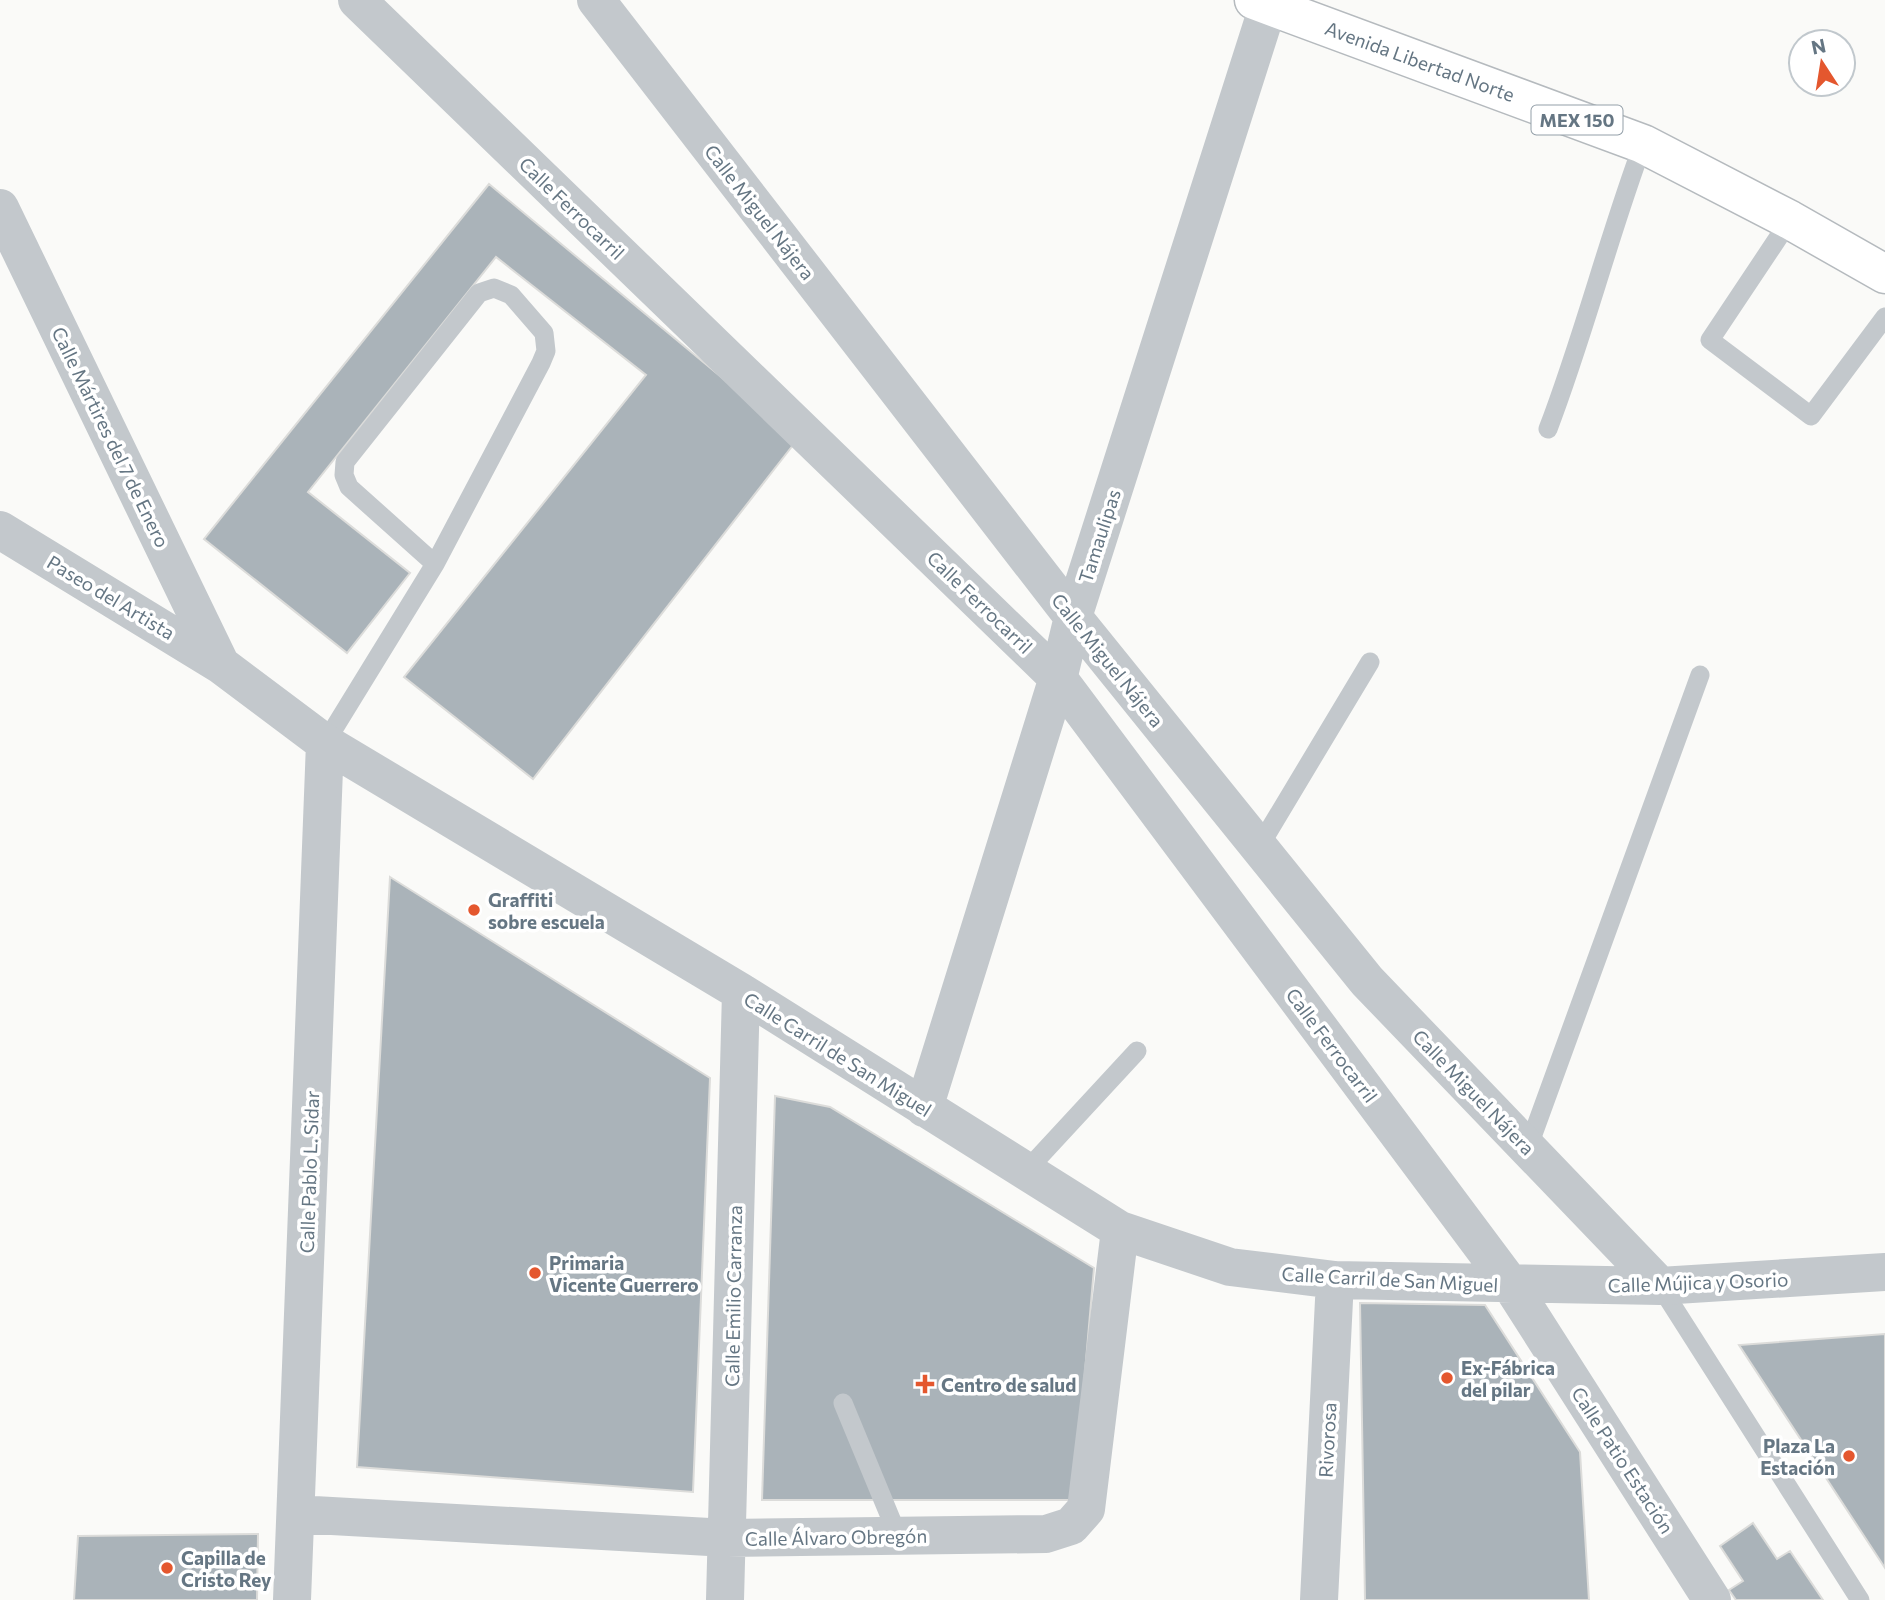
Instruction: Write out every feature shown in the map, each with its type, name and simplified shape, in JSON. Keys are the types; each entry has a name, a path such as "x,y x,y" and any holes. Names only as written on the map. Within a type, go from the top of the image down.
{"main road":[{"name":"Avenida Libertad Norte","path":"1265,2 1643,144 1790,220 1885,274"}],"street":[{"name":"Calle Ferrocarril","path":"357,0 1058,678 1511,1285"},
{"name":"Calle Miguel Nájera","path":"596,0 1073,617 1367,981 1660,1286"},
{"name":"Tamaulipas","path":"924,1108 1058,678 1073,617 1265,2"},
{"name":"Calle Mártires del 7 de Enero","path":"0,208 221,665"},
{"name":"Paseo del Artista","path":"0,530 221,665"},
{"name":"Calle Carril de San Miguel","path":"221,665 325,743 741,992 1120,1230 1230,1267 1335,1280 1511,1285"},
{"name":"Calle Pablo L. Sidar","path":"292,1600 325,743"},
{"name":"Calle Emilio Carranza","path":"725,1600 741,992"},
{"name":"Calle Álvaro Obregón","path":"296,1514 727,1538 1046,1534 1071,1526 1086,1509 1120,1230"},
{"name":"Calle Mújica y Osorio","path":"1511,1285 1660,1286 1885,1272"},
{"name":"Rivorosa","path":"1320,1600 1335,1280"},
{"name":"Calle Patio Estación","path":"1511,1285 1712,1600"}],"lane":[{"path":"1549,429 1574,362 1619,208 1643,144"},
{"path":"1790,220 1710,340 1811,416 1885,317"},
{"path":"325,743 435,565 535,376 545,351 544,333 511,295 494,288 479,293 345,462 344,469 349,486 435,565"},
{"path":"1259,847 1370,663"},
{"path":"1528,1148 1700,675"},
{"path":"1026,1171 1137,1051"},
{"path":"1660,1286 1860,1600"},
{"path":"843,1403 898,1536"}],"building":[{"path":"489,184 797,440 533,779 404,677 646,375 496,257 308,492 410,573 347,653 204,539"},
{"name":"Primaria Vicente Guerrero","path":"390,877 710,1078 693,1492 357,1467"},
{"name":"Centro de salud","path":"775,1096 830,1107 1094,1268 1074,1500 762,1500"},
{"name":"Ex-Fábrica del pilar","path":"1360,1303 1485,1305 1580,1452 1589,1600 1365,1600"},
{"name":"Plaza La Estación","path":"1885,1334 1885,1568 1739,1345"},
{"path":"1753,1523 1777,1559 1790,1551 1823,1600 1736,1600 1729,1590 1743,1581 1720,1546"},
{"name":"Capilla de Cristo Rey","path":"258,1534 257,1600 74,1600 78,1536"}],"place":[{"name":"Graffiti sobre escuela","path":"474,910"},
{"name":"Primaria Vicente Guerrero","path":"535,1273"},
{"name":"Ex-Fábrica del pilar","path":"1447,1378"},
{"name":"Centro de salud","path":"925,1384"},
{"name":"Plaza La Estación","path":"1849,1456"},
{"name":"Capilla de Cristo Rey","path":"167,1568"}]}
